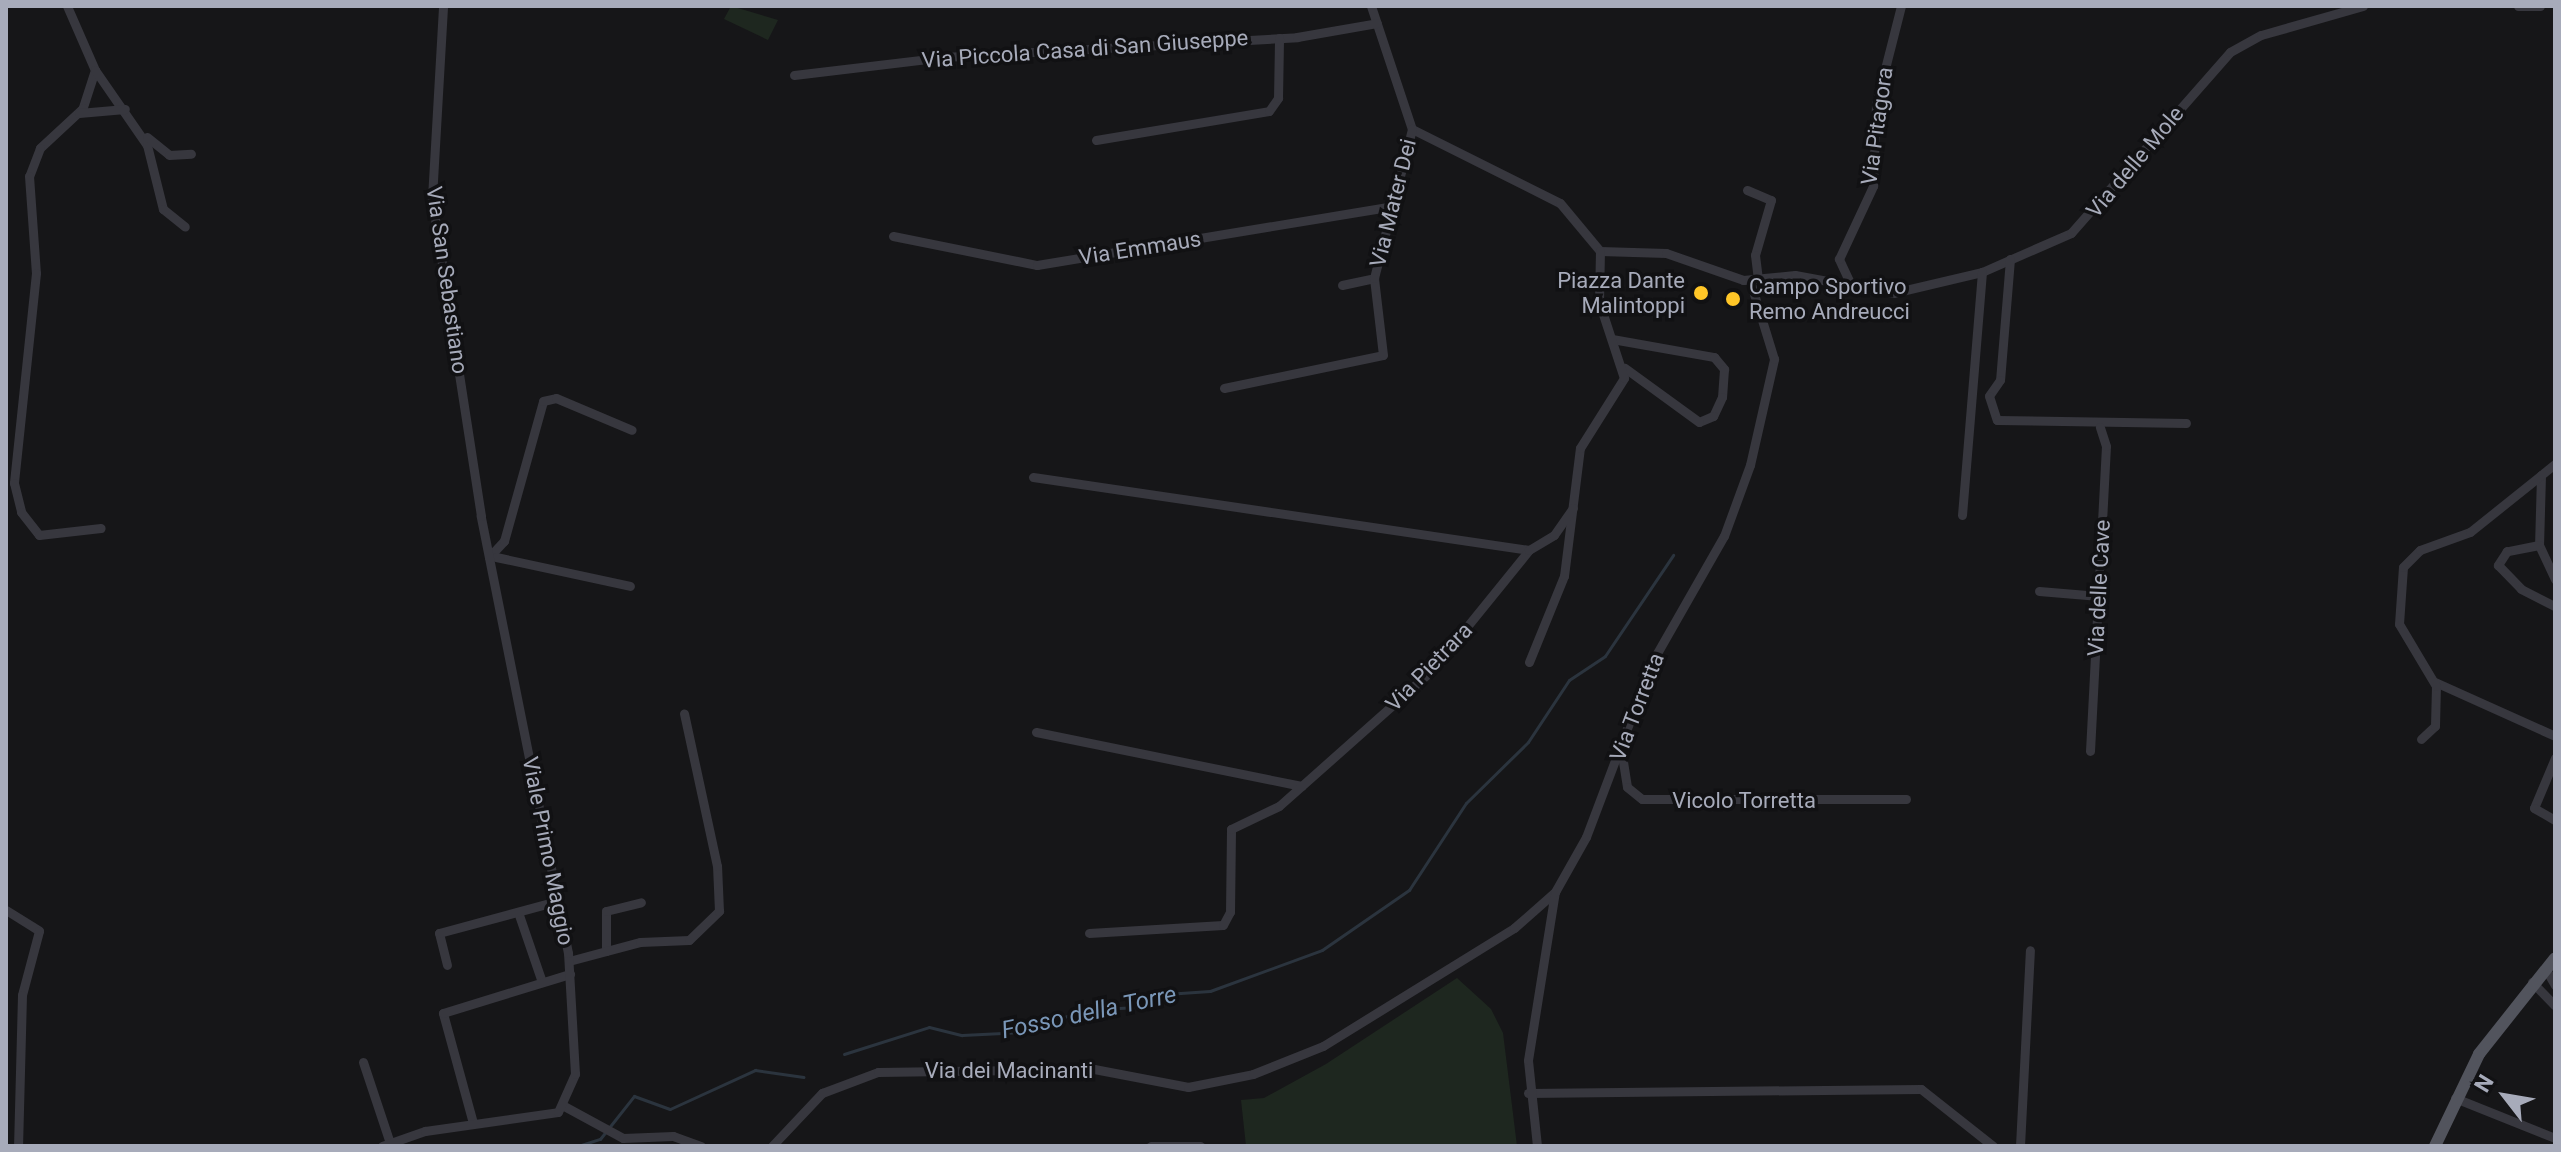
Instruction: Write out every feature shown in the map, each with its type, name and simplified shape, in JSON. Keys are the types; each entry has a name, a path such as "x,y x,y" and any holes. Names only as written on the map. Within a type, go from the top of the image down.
{"main road":[{"path":"2435,1146 2455,1098 2532,982 2555,958"}],"street":[{"path":"67,6 95,70 138,131 161,205 185,227"},
{"name":"Via San Sebastiano","path":"443,6 431,186 466,410"},
{"path":"1371,6 1412,129 1560,203 1600,251 1598,297 1612,339 1625,368 1699,422 1713,416 1722,397 1724,369 1714,357 1612,339"},
{"name":"Via Pitagora","path":"1851,285 1839,259 1874,182 1876,104 1901,6"},
{"name":"Via delle Mole","path":"1600,251 1662,252 1754,279 1851,285 1902,293 1982,272 2089,219 2235,49 2363,6"},
{"path":"2518,6 2540,6"},
{"name":"Via Piccola Casa di San Giuseppe","path":"794,75 928,59 1279,38 1377,23"},
{"path":"1096,140 1269,111 1278,98 1279,38"},
{"path":"95,70 79,113 40,148 27,183 36,279 14,483 21,512 39,535 101,528"},
{"path":"79,113 125,109"},
{"name":"Via Mater Dei","path":"1224,388 1382,356 1374,278 1389,207 1412,129"},
{"path":"138,131 161,152 191,154"},
{"name":"Via Torretta","path":"1537,1146 1528,1093 1555,892 1586,837 1652,662 1724,536 1750,465 1774,359 1754,279 1755,255 1770,198 1747,190"},
{"name":"Via Emmaus","path":"893,236 1037,265 1389,207"},
{"path":"2010,259 1992,414 2008,424 2100,427 2186,423"},
{"path":"1962,515 1982,272"},
{"name":"Via Mater Dei","path":"1342,285 1374,278"},
{"path":"1529,662 1564,576 1582,442 1621,388 1625,368"},
{"path":"630,586 492,557 545,399 632,430"},
{"name":"Viale Primo Maggio","path":"466,410 569,961 575,1074 564,1106"},
{"name":"Via delle Cave","path":"2090,751 2106,446 2100,427"},
{"path":"2421,739 2435,726 2435,682 2399,624 2405,563 2422,549 2470,532 2555,464"},
{"path":"2541,475 2545,498 2539,545 2555,579"},
{"path":"1033,477 1529,550"},
{"path":"2545,498 2555,502"},
{"name":"Via Pietrara","path":"1089,933 1220,926 1230,910 1230,830 1271,812 1448,654 1529,550 1554,535 1573,508"},
{"path":"2539,545 2507,551 2498,565 2521,589 2554,604"},
{"path":"2039,591 2099,596"},
{"path":"2435,682 2555,736"},
{"path":"569,961 606,951 689,940 719,911 717,866 684,714"},
{"path":"1036,732 1302,786"},
{"name":"Vicolo Torretta","path":"1621,749 1628,789 1646,800 1906,799"},
{"path":"2555,758 2534,808 2555,820"},
{"name":"Via dei Macinanti","path":"772,1146 822,1093 878,1072 1094,1069 1188,1087 1253,1074 1360,1024 1514,928 1555,892"},
{"path":"447,965 439,933 558,901"},
{"path":"606,951 606,911 641,902"},
{"path":"6,910 39,934 22,996 18,1146"},
{"path":"518,912 542,982"},
{"path":"2020,1146 2030,950"},
{"path":"2545,968 2555,985"},
{"path":"473,1123 443,1013 570,974"},
{"path":"2532,982 2555,1006"},
{"path":"363,1062 386,1145 417,1133 564,1106 632,1140 678,1137 701,1146"},
{"path":"1528,1093 1921,1089 1938,1095 1993,1146"},
{"path":"2455,1098 2555,1138"},
{"path":"417,1133 419,1146"},
{"path":"1151,1146 1200,1146"}],"shaded area":[{"path":"731,6 778,20 768,40 724,19"},
{"path":"1457,978 1491,1009 1503,1033 1517,1146 1246,1146 1241,1100 1264,1098 1326,1064"}],"waterway":[{"name":"Fosso della Torre","path":"844,1054 929,1027 962,1035 1022,1032 1084,1010 1137,1007 1151,995 1210,991 1322,950 1409,890 1466,803 1528,742 1569,680 1605,656 1673,555"},
{"name":"Fosso della Torre","path":"578,1146 600,1139 634,1096 670,1109 755,1070 803,1077"}],"place":[{"name":"Piazza Dante Malintoppi","path":"1701,293"},
{"name":"Campo Sportivo Remo Andreucci","path":"1733,299"}]}
